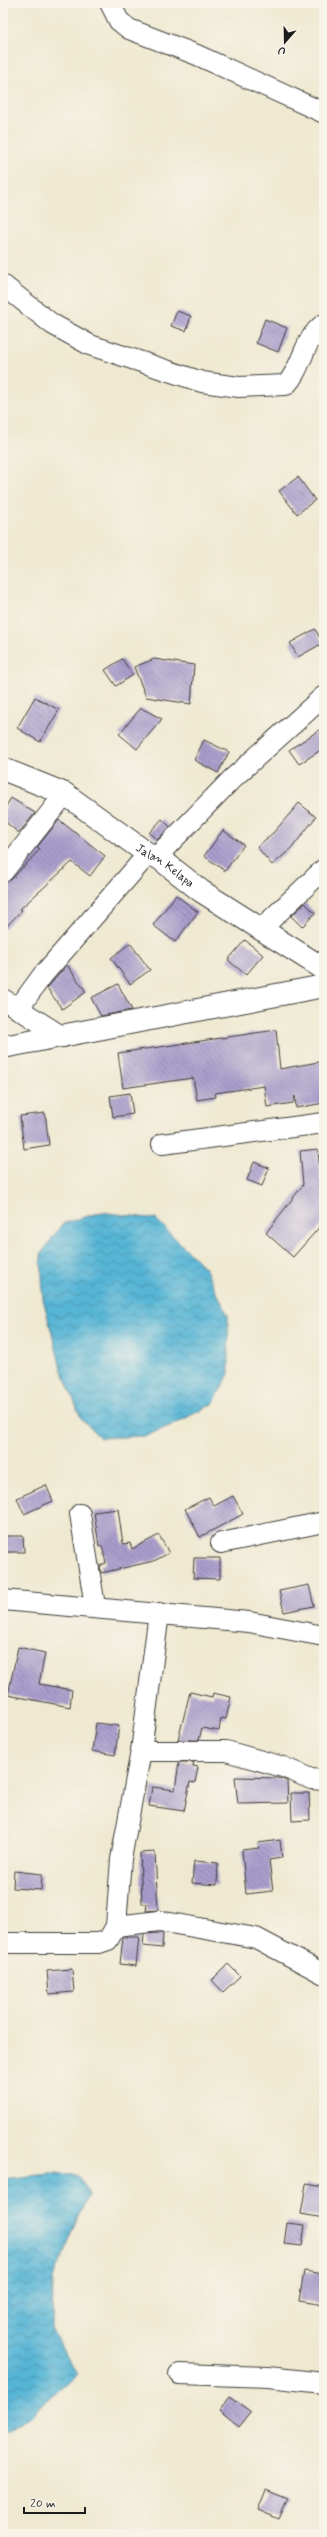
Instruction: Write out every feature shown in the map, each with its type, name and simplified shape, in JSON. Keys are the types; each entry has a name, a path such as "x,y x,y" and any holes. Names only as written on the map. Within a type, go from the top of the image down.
{"street":[{"path":"110,3 118,21 129,30 196,55 324,113"},
{"path":"3,285 52,324 90,346 202,382 239,387 286,385 294,377 307,343 324,324"},
{"path":"63,1037 11,1004 42,976 154,856 164,849 232,779 324,696"},
{"name":"Jalan Kelapa","path":"3,769 65,794 260,930 324,969"},
{"path":"3,872 65,794"},
{"path":"260,930 324,869"},
{"path":"3,1047 63,1037 324,986"},
{"path":"162,1144 324,1123"},
{"path":"80,1514 95,1606"},
{"path":"221,1543 324,1522"},
{"path":"3,1600 95,1606 249,1622 324,1636"},
{"path":"3,1943 99,1943 108,1940 116,1926 121,1859 141,1750 159,1613"},
{"path":"141,1750 226,1751 282,1767 311,1779 324,1780"},
{"path":"116,1926 159,1922 256,1938 324,1974"},
{"path":"179,2374 268,2377 324,2383"}],"water":[{"path":"101,1212 156,1219 205,1268 228,1315 229,1374 213,1404 146,1436 100,1438 81,1418 61,1368 43,1299 41,1254 62,1224"},
{"path":"49,2174 79,2175 88,2195 53,2280 52,2331 77,2374 30,2416 3,2434 3,2179"}],"building":[{"path":"177,311 191,316 186,331 171,326"},
{"path":"265,319 287,328 278,352 256,343"},
{"path":"298,477 315,500 297,514 279,491"},
{"path":"315,629 323,643 298,657 290,643"},
{"path":"122,659 133,675 116,686 105,670"},
{"path":"154,659 194,665 191,704 146,697 134,667"},
{"path":"35,697 59,710 40,742 17,728"},
{"path":"141,708 162,719 137,749 119,734"},
{"path":"324,727 324,748 299,764 289,750"},
{"path":"204,740 229,752 218,773 194,760"},
{"path":"11,798 35,813 19,833 3,820 3,811"},
{"path":"299,803 316,817 292,848 272,865 257,847 274,832"},
{"path":"162,819 170,827 157,840 149,833"},
{"path":"59,820 105,856 90,876 72,862 20,909 22,910 3,930 3,883 12,879 40,849 37,847"},
{"path":"223,830 244,845 225,871 204,856"},
{"path":"176,895 198,912 175,942 153,925"},
{"path":"305,903 315,913 302,927 291,916"},
{"path":"245,940 263,955 246,975 228,960"},
{"path":"130,943 150,970 130,984 111,958"},
{"path":"67,965 86,992 62,1009 47,988"},
{"path":"118,984 132,1010 101,1016 91,998"},
{"path":"276,1030 280,1069 324,1061 324,1103 296,1108 295,1096 293,1103 267,1107 264,1086 215,1093 216,1097 197,1100 193,1078 123,1088 118,1053"},
{"path":"130,1093 133,1114 113,1117 110,1096"},
{"path":"45,1113 49,1145 24,1149 20,1116"},
{"path":"318,1149 321,1184 324,1185 324,1222 293,1257 266,1233 303,1185 300,1151"},
{"path":"254,1162 269,1168 262,1186 247,1180"},
{"path":"46,1485 53,1501 24,1514 17,1498"},
{"path":"233,1496 243,1514 200,1537 185,1509 209,1497 214,1506"},
{"path":"118,1509 123,1544 130,1543 132,1549 159,1535 169,1553 154,1561 101,1573 100,1566 106,1563 102,1546 99,1546 94,1512"},
{"path":"3,1536 23,1536 24,1552 3,1552"},
{"path":"194,1558 220,1558 220,1579 193,1578"},
{"path":"309,1585 314,1606 284,1612 279,1591"},
{"path":"18,1647 45,1653 39,1684 72,1690 70,1707 8,1695"},
{"path":"190,1692 212,1697 213,1693 231,1697 226,1719 221,1718 219,1731 202,1728 199,1740 178,1740"},
{"path":"96,1723 119,1726 115,1755 92,1751"},
{"path":"179,1762 194,1762 193,1766 198,1767 195,1783 190,1782 184,1811 149,1806 152,1787 175,1790"},
{"path":"235,1777 279,1778 287,1781 288,1803 238,1804"},
{"path":"291,1793 309,1793 310,1820 292,1821"},
{"path":"280,1840 282,1858 269,1860 273,1891 246,1894 242,1850 259,1848 258,1843"},
{"path":"155,1852 158,1910 146,1911 147,1904 142,1904 140,1853"},
{"path":"194,1861 218,1863 217,1885 192,1883"},
{"path":"14,1871 42,1874 41,1890 13,1888"},
{"path":"163,1933 162,1948 143,1946 144,1934"},
{"path":"123,1937 139,1937 136,1966 120,1964"},
{"path":"228,1964 240,1976 223,1992 212,1980"},
{"path":"72,1969 74,1992 49,1994 47,1971"},
{"path":"306,2184 324,2187 324,2218 301,2214"},
{"path":"287,2223 305,2225 302,2246 284,2244"},
{"path":"304,2271 324,2274 324,2305 299,2301"},
{"path":"230,2397 251,2412 239,2427 219,2411"},
{"path":"266,2490 288,2499 279,2519 258,2510"}]}
